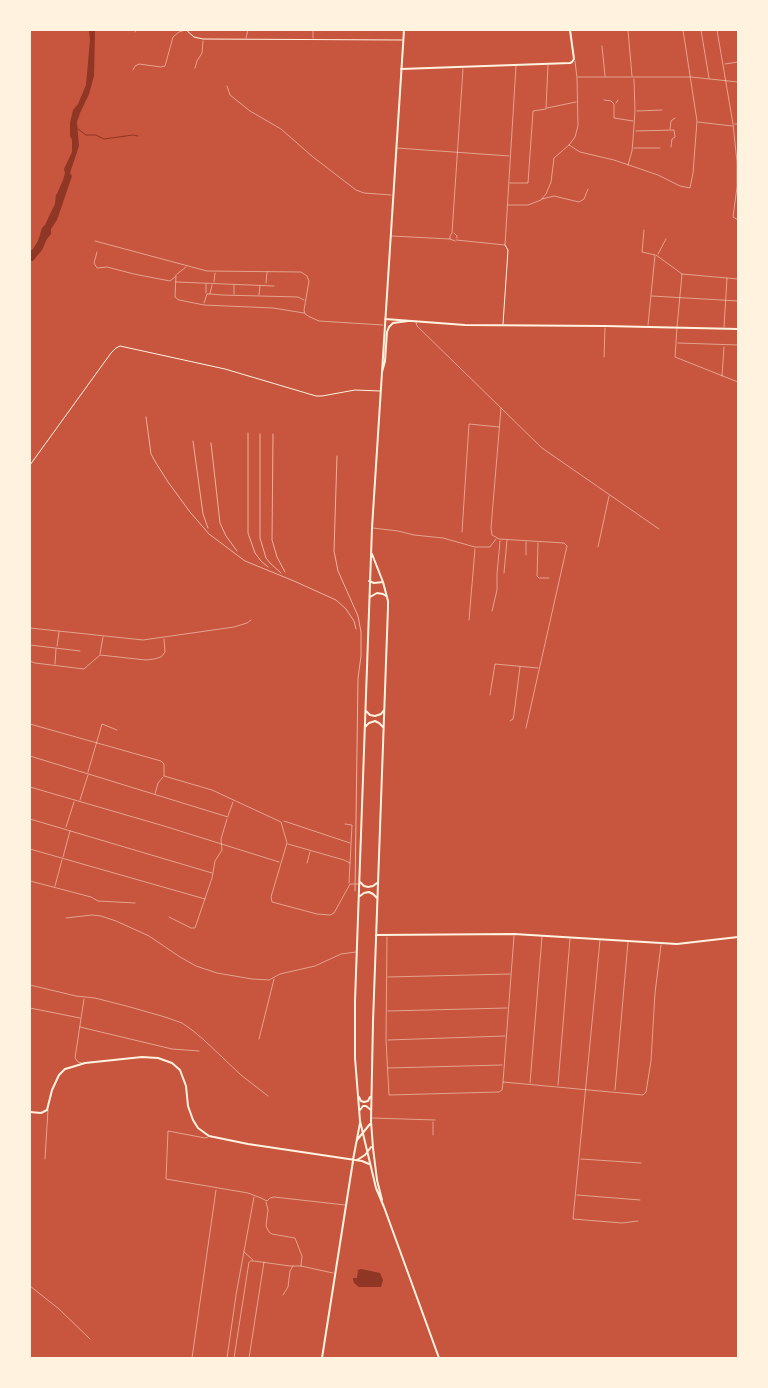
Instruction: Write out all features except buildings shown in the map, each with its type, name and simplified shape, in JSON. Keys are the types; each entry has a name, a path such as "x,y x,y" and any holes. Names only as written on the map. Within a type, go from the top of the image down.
{"main road":[{"path":"322,1358 360,1121 355,1031 369,600 380,391 404,30"},
{"path":"402,69 570,63 574,59 570,30"},
{"path":"385,319 471,325 738,329"},
{"path":"382,374 389,326 395,322 408,321"},
{"path":"371,552 388,600 371,1110 372,1144 377,1180 384,1207"},
{"path":"370,581 374,583 383,582"},
{"path":"369,600 372,595 377,593 383,594 388,600"},
{"path":"366,708 369,714 375,716 381,714 384,709"},
{"path":"365,728 369,723 375,721 381,724 384,729"},
{"path":"359,880 362,885 368,887 374,885 378,880"},
{"path":"359,899 362,894 369,892 377,900"},
{"path":"376,935 514,934 662,944 689,944 738,937"},
{"path":"30,1112 43,1113 48,1108 56,1079 66,1069 83,1063 142,1057 158,1058 172,1063 180,1070 184,1080 188,1106 195,1124 209,1136 366,1162 370,1166"},
{"path":"358,1095 364,1102 368,1101 372,1095"},
{"path":"360,1111 364,1106 371,1110"},
{"path":"360,1121 376,1188 439,1358"},
{"path":"357,1140 371,1122"},
{"path":"353,1160 360,1159 367,1153 372,1144"}],"street":[{"path":"133,70 139,64 165,66 173,38 179,32 186,30 194,37 203,39 403,40"},
{"path":"246,39 248,30"},
{"path":"313,30 313,39"},
{"path":"628,30 632,77"},
{"path":"569,145 588,155 614,160 658,175 680,186 690,188 697,122 683,30"},
{"path":"701,30 709,78"},
{"path":"717,30 733,125 737,162 737,187 732,217 738,220"},
{"path":"195,68 196,61 202,53 203,39"},
{"path":"602,46 605,77"},
{"path":"541,200 551,182 555,156 569,145 576,137 578,130 577,78 574,59"},
{"path":"723,64 738,62"},
{"path":"546,109 548,64"},
{"path":"503,325 516,65"},
{"path":"450,239 452,233 463,67"},
{"path":"577,78 691,77 738,82"},
{"path":"628,165 633,148 635,121 634,78"},
{"path":"227,86 230,95 250,111 281,129 313,158 356,190 393,196"},
{"path":"604,100 611,101 614,104"},
{"path":"618,100 614,104 614,118 635,121"},
{"path":"509,182 528,183 533,111 577,102"},
{"path":"635,111 662,110"},
{"path":"670,130 671,121 674,118"},
{"path":"697,122 738,124"},
{"path":"634,131 675,131 671,147"},
{"path":"396,148 510,156"},
{"path":"633,148 660,148"},
{"path":"508,206 531,205 554,196 579,202 584,199 588,189"},
{"path":"644,230 642,253 656,255 682,274 738,279"},
{"path":"452,233 456,234 456,240"},
{"path":"390,236 506,244"},
{"path":"648,327 656,255 666,239"},
{"path":"95,241 200,269 215,271 299,272 305,274 309,280 305,314"},
{"path":"97,252 94,263 97,268 107,267 170,281 187,266"},
{"path":"210,294 215,271"},
{"path":"266,285 268,271"},
{"path":"682,274 675,357 738,382"},
{"path":"176,275 176,299 204,305 273,308 305,314 319,321 385,325"},
{"path":"724,329 727,278"},
{"path":"176,282 274,286"},
{"path":"204,305 207,294 205,290 206,283"},
{"path":"234,284 234,296"},
{"path":"259,296 260,285"},
{"path":"207,294 298,298 306,300"},
{"path":"650,296 738,301"},
{"path":"416,322 417,326 542,448 659,529"},
{"path":"604,357 605,326"},
{"path":"676,343 738,346"},
{"path":"722,376 724,345"},
{"path":"30,465 112,353 120,346 234,371 316,396 355,390 380,391"},
{"path":"501,408 492,535 496,539 564,543 567,546 526,728"},
{"path":"462,532 469,424 499,427"},
{"path":"598,547 609,494"},
{"path":"372,528 443,538 475,547 490,547 496,539"},
{"path":"492,611 498,590 497,574 500,539"},
{"path":"504,573 507,540"},
{"path":"526,541 526,555"},
{"path":"538,542 537,576 538,578 549,578"},
{"path":"469,620 475,547"},
{"path":"30,628 143,640 234,627 251,620"},
{"path":"54,665 59,630"},
{"path":"30,661 84,669 100,656 103,636"},
{"path":"100,656 146,660 161,657 165,652 164,638"},
{"path":"30,645 80,651"},
{"path":"490,695 495,664 540,668"},
{"path":"510,721 513,719 514,714 520,666"},
{"path":"30,724 161,761 164,764 164,776 158,783 155,794"},
{"path":"80,802 102,724 117,730"},
{"path":"30,756 228,817"},
{"path":"164,776 212,790 281,822 287,843 271,897 272,902 317,914 330,915 334,913 350,884 352,825 345,824"},
{"path":"30,787 164,826 281,863"},
{"path":"65,829 75,800"},
{"path":"169,917 191,928 196,928 215,861 222,850 221,839 234,801"},
{"path":"30,819 212,873"},
{"path":"284,821 350,843"},
{"path":"55,887 70,830"},
{"path":"287,843 350,863"},
{"path":"30,849 205,899"},
{"path":"307,863 310,850"},
{"path":"30,881 91,897 98,901 135,903"},
{"path":"350,884 359,884"},
{"path":"66,918 92,915 101,916 149,936 196,966 217,974 264,980 315,966 341,954 358,952"},
{"path":"387,935 386,1040 389,1095 499,1092 502,1090 514,934"},
{"path":"530,1084 542,935"},
{"path":"558,1087 570,937"},
{"path":"600,939 573,1219 622,1223 638,1221"},
{"path":"615,1092 628,941"},
{"path":"503,1082 646,1094 654,993 662,944"},
{"path":"386,977 512,974"},
{"path":"259,1039 274,977"},
{"path":"30,985 95,998 165,1017 182,1024 198,1035 241,1075 268,1096"},
{"path":"83,1063 78,1062 76,1058 84,997"},
{"path":"30,1008 82,1018"},
{"path":"386,1011 509,1008"},
{"path":"80,1027 172,1049 199,1051"},
{"path":"386,1040 507,1036"},
{"path":"387,1068 504,1065"},
{"path":"45,1159 48,1108"},
{"path":"371,1118 434,1120 432,1135"},
{"path":"209,1136 205,1138 168,1131 166,1178 254,1196 266,1201"},
{"path":"579,1159 641,1163"},
{"path":"192,1358 217,1188"},
{"path":"576,1195 640,1200"},
{"path":"227,1358 243,1252 254,1196"},
{"path":"266,1201 274,1197 346,1205"},
{"path":"266,1201 268,1210 266,1226 269,1232 295,1238 302,1256 301,1266"},
{"path":"243,1252 254,1261"},
{"path":"242,1262 254,1261 301,1266 335,1273"},
{"path":"234,1358 249,1262"},
{"path":"249,1358 264,1262"},
{"path":"283,1295 288,1287 290,1272 293,1266"},
{"path":"30,1286 58,1309 90,1340"}],"shaded area":[{"path":"89,30 95,30 94,76 89,94 77,122 79,146 70,173 72,176 57,220 51,229 51,234 42,250 33,261 30,261 30,251 38,241 42,228 55,204 56,194 65,173 64,169 72,152 70,123 73,110 78,104 86,85 90,40"},
{"path":"358,1270 380,1273 383,1280 381,1287 359,1287 354,1283 353,1278 357,1278"}],"waterway":[{"path":"77,130 86,135 96,135 104,139 138,136"}],"railway":[{"path":"146,417 151,454 168,482 209,534 245,561 336,600 346,609 354,621 356,629"},
{"path":"248,433 248,533 255,553 268,567"},
{"path":"260,434 260,538 266,558 281,573"},
{"path":"273,434 272,540 277,557 285,572"},
{"path":"193,441 203,514 208,528"},
{"path":"211,443 220,523 226,536 237,551"},
{"path":"337,456 334,551 338,571 358,616 361,632 361,656 358,678 355,891"}]}
